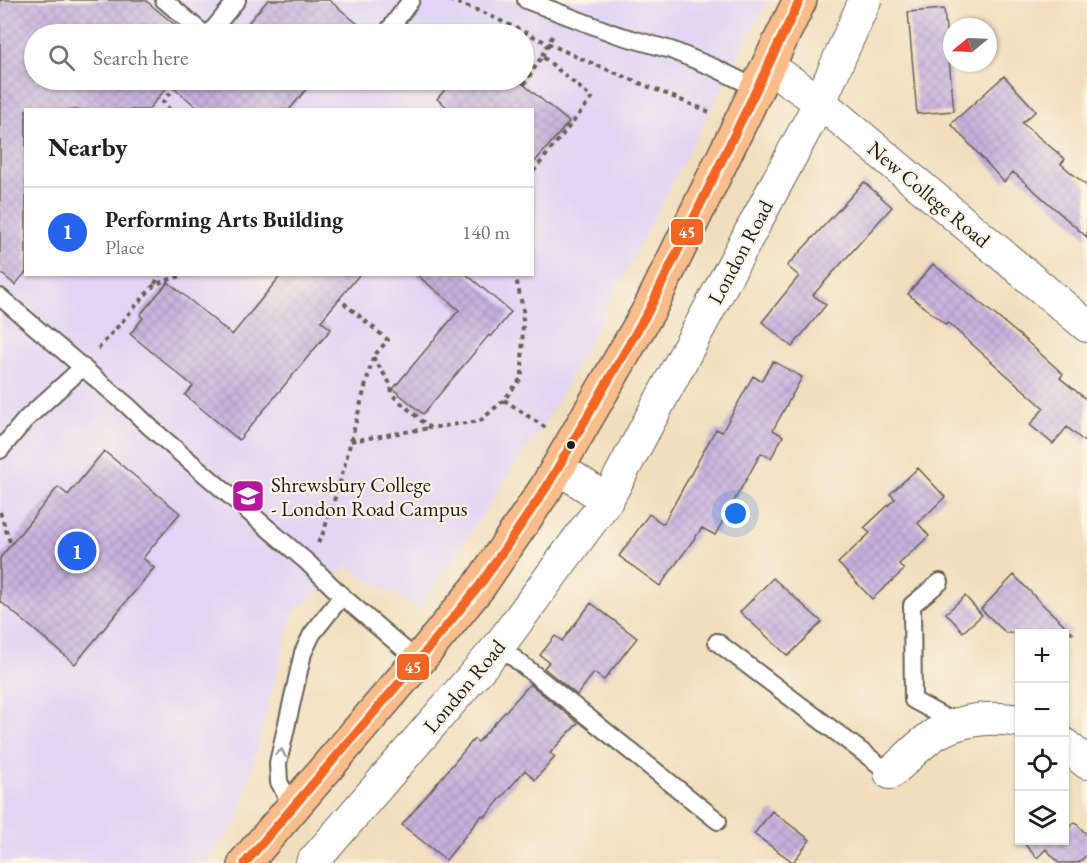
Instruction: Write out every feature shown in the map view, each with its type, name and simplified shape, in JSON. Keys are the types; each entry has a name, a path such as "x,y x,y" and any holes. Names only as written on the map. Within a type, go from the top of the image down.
{"main road":[{"path":"245,863 480,585 565,456 650,310 800,0"}],"street":[{"name":"London Road","path":"312,863 499,646 607,500 820,102 865,0"},
{"name":"New College Road","path":"763,78 820,102 1087,326"},
{"path":"565,456 607,500"},
{"path":"890,773 936,734 958,724 986,718 1015,721"},
{"path":"1069,747 1087,763"}],"lane":[{"path":"164,0 192,24"},
{"path":"217,24 237,0"},
{"path":"393,24 411,0"},
{"path":"526,0 615,34 671,50 715,68 763,78"},
{"path":"0,297 418,661"},
{"path":"0,450 26,419 83,367"},
{"path":"940,582 912,605 913,700 958,724"},
{"path":"293,808 279,782 278,763 303,653 312,634 342,596"},
{"path":"717,642 890,773"},
{"path":"499,646 717,821"}],"path":[{"path":"449,0 507,24"},
{"path":"534,37 577,57 741,124"},
{"path":"534,69 542,56 592,99 534,171"},
{"path":"168,108 163,102 173,90"},
{"path":"83,367 155,284 158,276"},
{"path":"155,284 181,276"},
{"path":"351,441 480,421 504,400 522,377 523,309 515,276"},
{"path":"307,562 323,533 373,357 388,340 339,299"},
{"path":"373,357 391,385 392,395 430,428"},
{"path":"504,400 565,456"},
{"path":"0,512 10,545"}],"shaded area":[{"name":"Shrewsbury College - London Road Campus","path":"0,0 768,0 557,403 419,610 347,566 293,613 237,823 205,863 0,863"}],"building":[{"path":"0,0 145,0 174,24 24,24 24,90 165,90 150,108 24,108 24,274 15,285 0,272"},
{"path":"268,0 329,0 358,24 247,24"},
{"path":"944,9 943,72 950,72 954,111 917,114 908,12"},
{"path":"1004,76 1036,111 1022,123 1065,159 1061,164 1087,186 1087,237 1013,172 1004,182 951,124"},
{"path":"177,90 306,90 291,108 198,108"},
{"path":"445,90 530,90 569,122 534,163 534,108 448,108 437,99"},
{"path":"864,182 892,207 813,295 826,305 792,347 762,322 799,276 787,266"},
{"path":"933,264 1023,338 1063,374 1060,378 1087,400 1087,444 1067,427 1053,444 1030,425 1044,408 947,322 946,325 908,294"},
{"path":"280,276 358,276 321,321 331,329 239,440 185,395 193,386 130,334 143,318 140,315 168,282 232,335"},
{"path":"418,276 468,276 511,312 423,414 393,389 459,310"},
{"path":"773,361 802,377 773,430 783,436 771,458 761,453 715,535 702,528 660,586 619,556 649,514 663,524 716,429 722,432 753,376 761,381"},
{"path":"104,451 180,513 143,558 154,568 75,664 0,601 0,558 58,487 68,495"},
{"path":"918,468 945,497 918,523 929,536 899,564 904,570 872,599 838,563 870,533 864,528 895,499 890,494"},
{"path":"1014,575 1069,629 1015,629 1015,633 1006,633 981,609"},
{"path":"773,578 822,622 788,656 740,612"},
{"path":"965,596 982,615 963,632 946,613"},
{"path":"591,603 637,638 604,680 594,673 577,695 544,668 549,662 540,655 555,636 562,641"},
{"path":"530,684 578,723 550,753 555,757 535,780 525,770 485,817 482,815 446,860 402,825 474,739 478,742"},
{"path":"772,811 810,840 793,862 754,834"},
{"path":"1075,822 1087,835 1087,855 1078,863 1059,863 1046,849 1037,858 1025,845 1069,845 1069,826"}],"transit line":[{"name":"45","path":"245,863 480,585 546,488 649,310 800,0"}],"place":[{"name":"Shrewsbury College - London Road Campus","path":"248,496"},
{"name":"Performing Arts Building","path":"77,551"}]}
